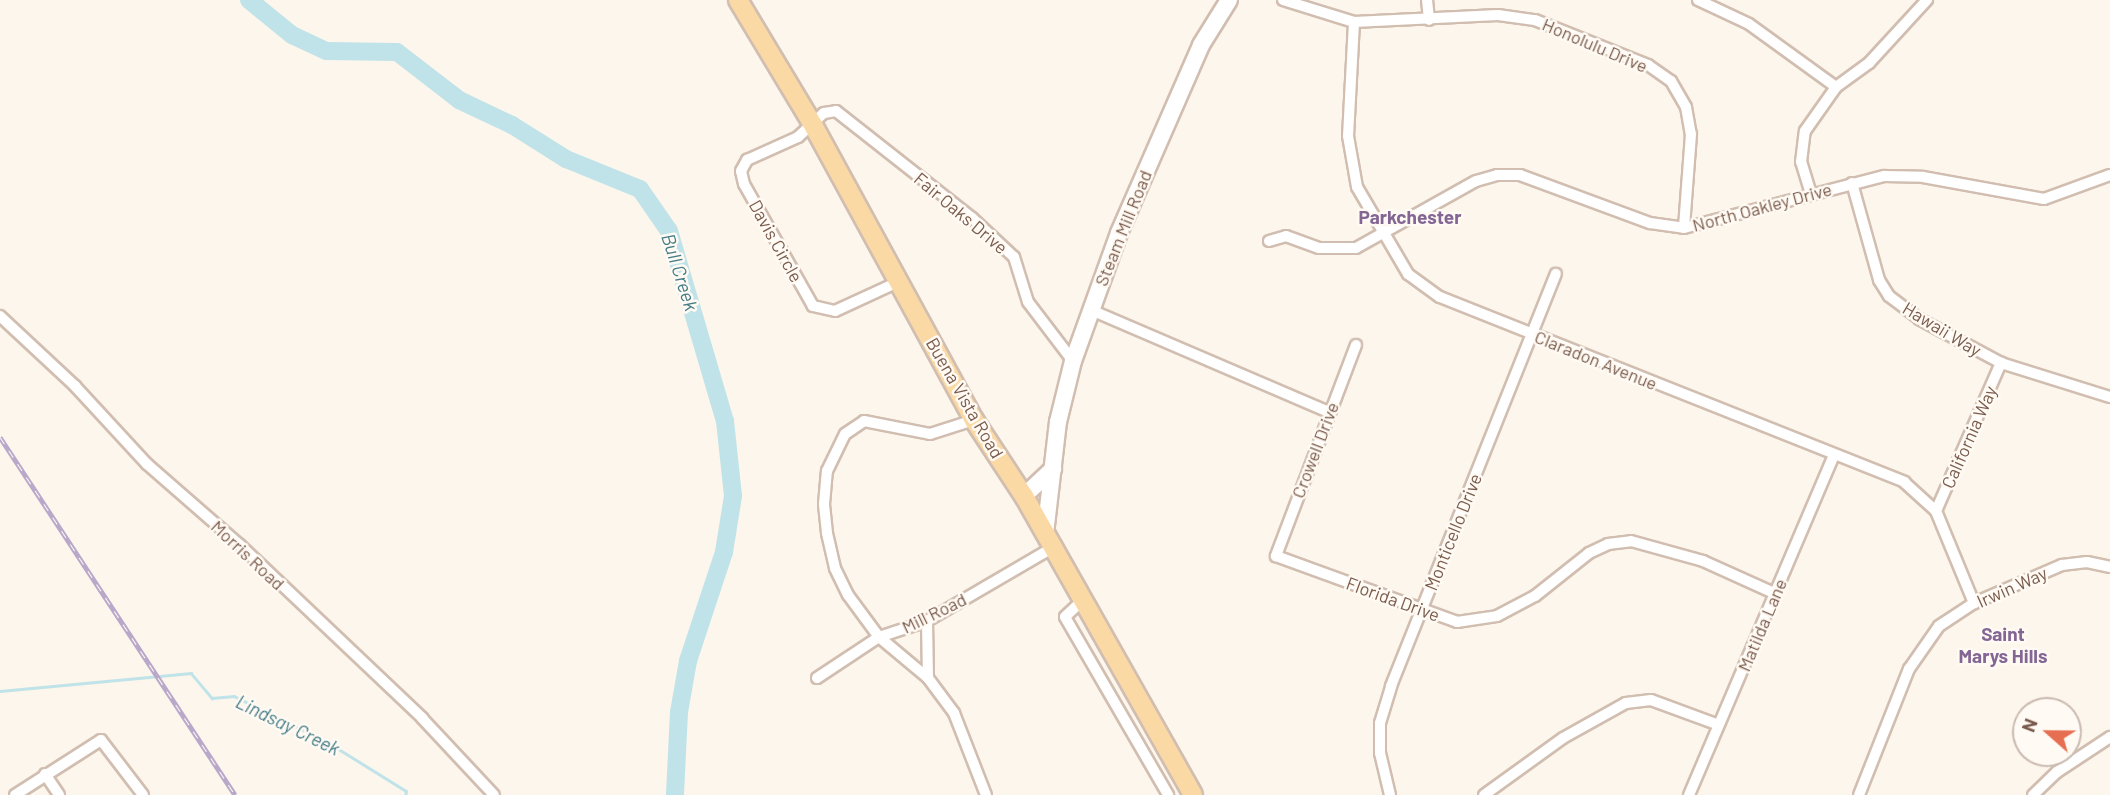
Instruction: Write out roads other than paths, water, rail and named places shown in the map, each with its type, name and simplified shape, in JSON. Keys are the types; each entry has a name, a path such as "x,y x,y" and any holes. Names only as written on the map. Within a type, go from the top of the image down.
{"main road":[{"name":"Buena Vista Road","path":"738,0 813,125 974,420 1024,496 1193,795"}],"street":[{"name":"Steam Mill Road","path":"1049,541 1058,422 1073,361 1091,310 1201,45 1229,0"},
{"name":"Honolulu Drive","path":"1283,0 1354,22 1498,15 1535,20 1648,65 1671,80 1686,107 1691,134 1684,228"},
{"path":"1427,0 1429,20"},
{"path":"1698,0 1749,24 1836,87"},
{"path":"1811,194 1801,162 1805,131 1836,87 1869,63 1927,0"},
{"name":"Claradon Avenue","path":"1354,22 1348,136 1357,187 1408,274 1440,297 1904,482 1936,511 1974,603"},
{"name":"Fair Oaks Drive","path":"813,125 824,113 836,111 972,218 1014,257 1028,302 1073,361"},
{"name":"Davis Circle","path":"813,125 798,137 747,160 741,171 744,184 813,306 835,311 898,282"},
{"name":"North Oakley Drive","path":"1269,241 1286,236 1319,248 1356,248 1476,181 1497,175 1520,175 1650,223 1684,228 1884,176 1923,177 2044,200 2110,176"},
{"name":"Hawaii Way","path":"1852,183 1879,280 1889,296 1919,319 2001,363 2110,397"},
{"name":"Monticello Drive","path":"1390,795 1380,753 1380,723 1556,274"},
{"path":"1091,310 1329,412"},
{"name":"Morris Road","path":"0,316 75,386 147,464 240,545 422,718 494,795"},
{"name":"Crowell Drive","path":"1276,556 1356,345"},
{"name":"California Way","path":"1936,511 2001,363"},
{"path":"974,420 930,434 864,421 845,434 834,451 824,504 835,568 848,595 879,637 928,678 954,713 986,795"},
{"name":"Matilda Lane","path":"1689,795 1834,455"},
{"path":"1024,496 1053,469"},
{"name":"Mill Road","path":"817,678 879,637 927,621 1049,541"},
{"name":"Florida Drive","path":"1276,556 1457,622 1497,617 1535,596 1589,553 1630,541 1703,561 1776,594"},
{"name":"Irwin Way","path":"1859,795 1909,669 1939,626 1974,603 2062,565 2087,562 2110,567"},
{"path":"1084,599 1065,617 1168,795"},
{"path":"927,621 928,678"},
{"path":"1484,795 1563,738 1626,703 1651,700 1719,725"},
{"path":"2034,795 2057,772 2110,737"},
{"path":"15,795 101,740 143,795"},
{"path":"45,774 59,795"}],"waterway":[{"name":"Bull Creek","path":"249,0 292,35 327,51 397,52 459,100 512,125 566,159 640,189 669,231 725,421 733,496 724,552 688,661 679,712 675,795"},
{"name":"Lindsay Creek","path":"0,691 191,673 212,698 234,696 329,743 406,791 406,795"}],"railway":[{"path":"0,437 235,795"}],"district":[{"name":"Parkchester","path":"1410,217"},
{"name":"Saint Marys Hills","path":"2003,645"}]}
